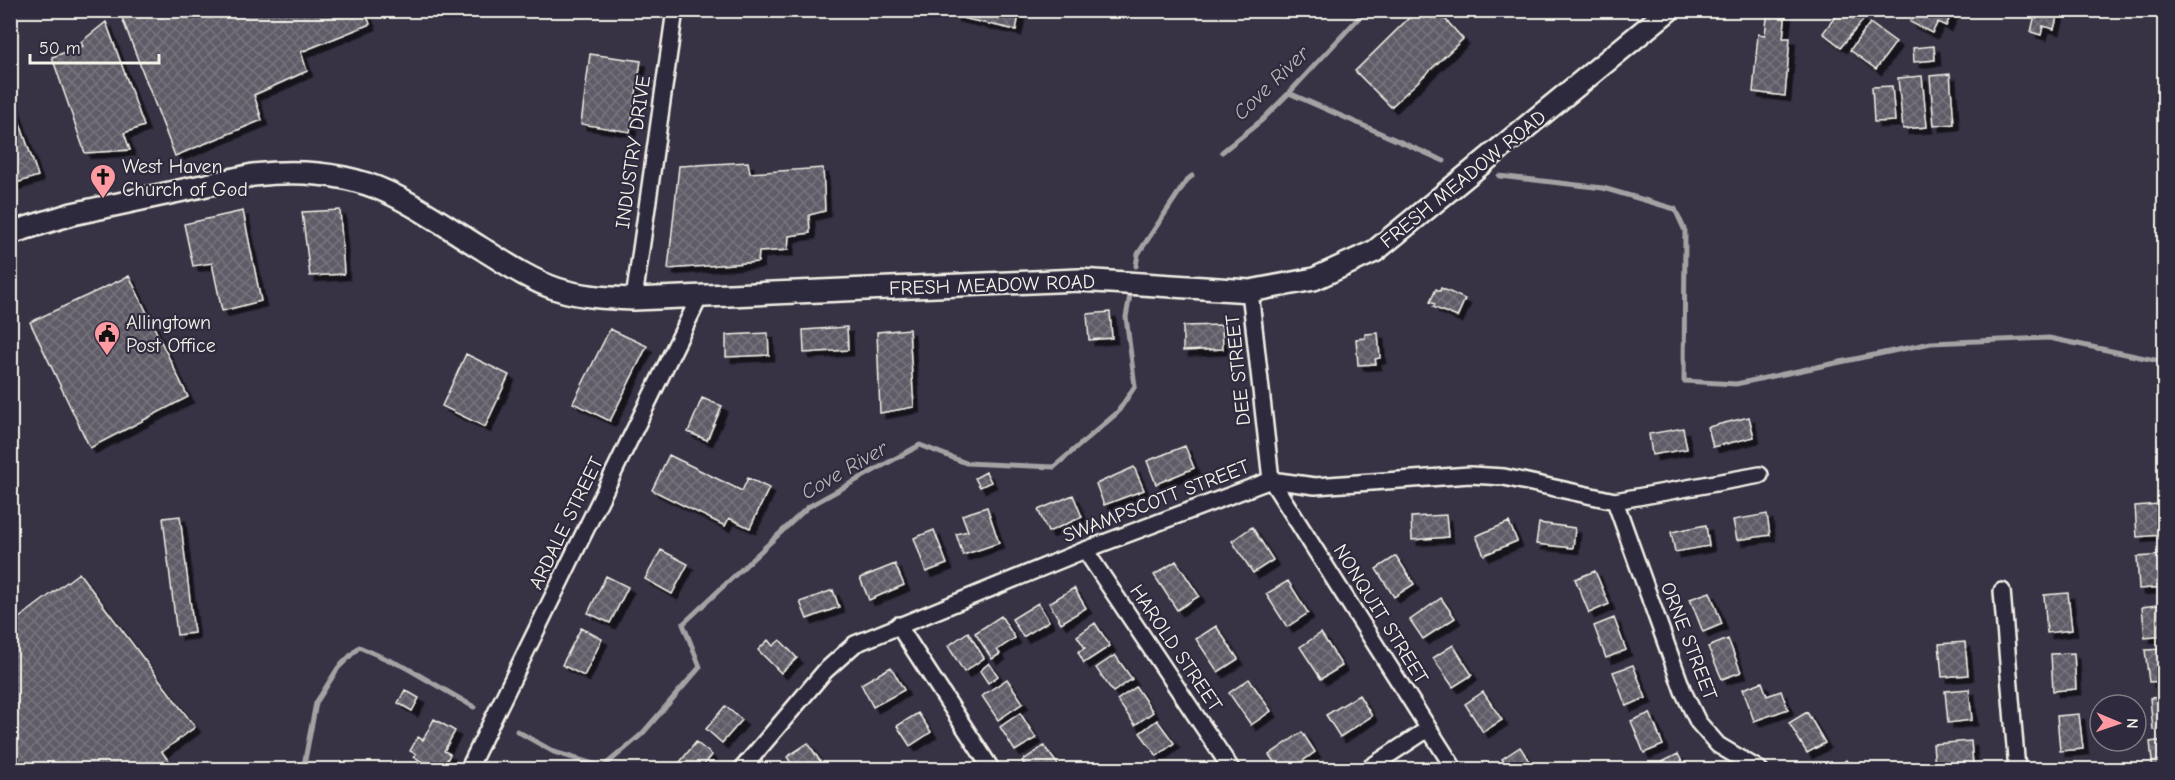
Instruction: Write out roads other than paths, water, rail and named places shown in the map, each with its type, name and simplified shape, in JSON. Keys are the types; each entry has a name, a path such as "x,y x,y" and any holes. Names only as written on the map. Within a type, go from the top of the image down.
{"street":[{"name":"INDUSTRY DRIVE","path":"634,299 675,10"},
{"name":"FRESH MEADOW ROAD","path":"10,232 72,214 252,175 276,172 308,173 346,178 386,191 526,276 556,289 585,296 634,299 1079,280 1250,291 1314,279 1375,251 1669,10"},
{"name":"DEE STREET","path":"1250,291 1271,480"},
{"name":"ARDALE STREET","path":"468,770 700,296"},
{"name":"SWAMPSCOTT STREET","path":"741,770 825,671 855,644 1085,550 1271,480 1315,486 1481,475 1504,477 1615,501 1760,475"},
{"name":"NONQUIT STREET","path":"1271,480 1455,770"},
{"name":"ORNE STREET","path":"1615,501 1683,691 1698,722 1718,745 1760,770"},
{"name":"HAROLD STREET","path":"1085,550 1232,770"},
{"path":"2002,591 2018,770"},
{"path":"898,625 992,770"},
{"path":"1366,770 1428,729"},
{"path":"752,756 760,770"}],"waterway":[{"name":"Cove River","path":"1222,152 1262,120 1366,10"},
{"path":"1289,93 1444,161"},
{"name":"Cove River","path":"1136,266 1138,254 1187,180 1192,176"},
{"path":"1499,176 1603,188 1675,209 1685,231 1684,381 1736,384 1931,343 2049,338 2164,362"},
{"name":"Cove River","path":"517,731 554,752 603,767 642,734 700,667 683,624 808,507 920,445 966,463 1054,467 1117,413 1135,386 1126,317 1131,290"},
{"name":"Cove River","path":"303,770 316,703 338,668 359,647 405,667 474,707"}],"place":[{"name":"West Haven Church of God","path":"103,200"},
{"name":"Allingtown Post Office","path":"107,357"}]}
